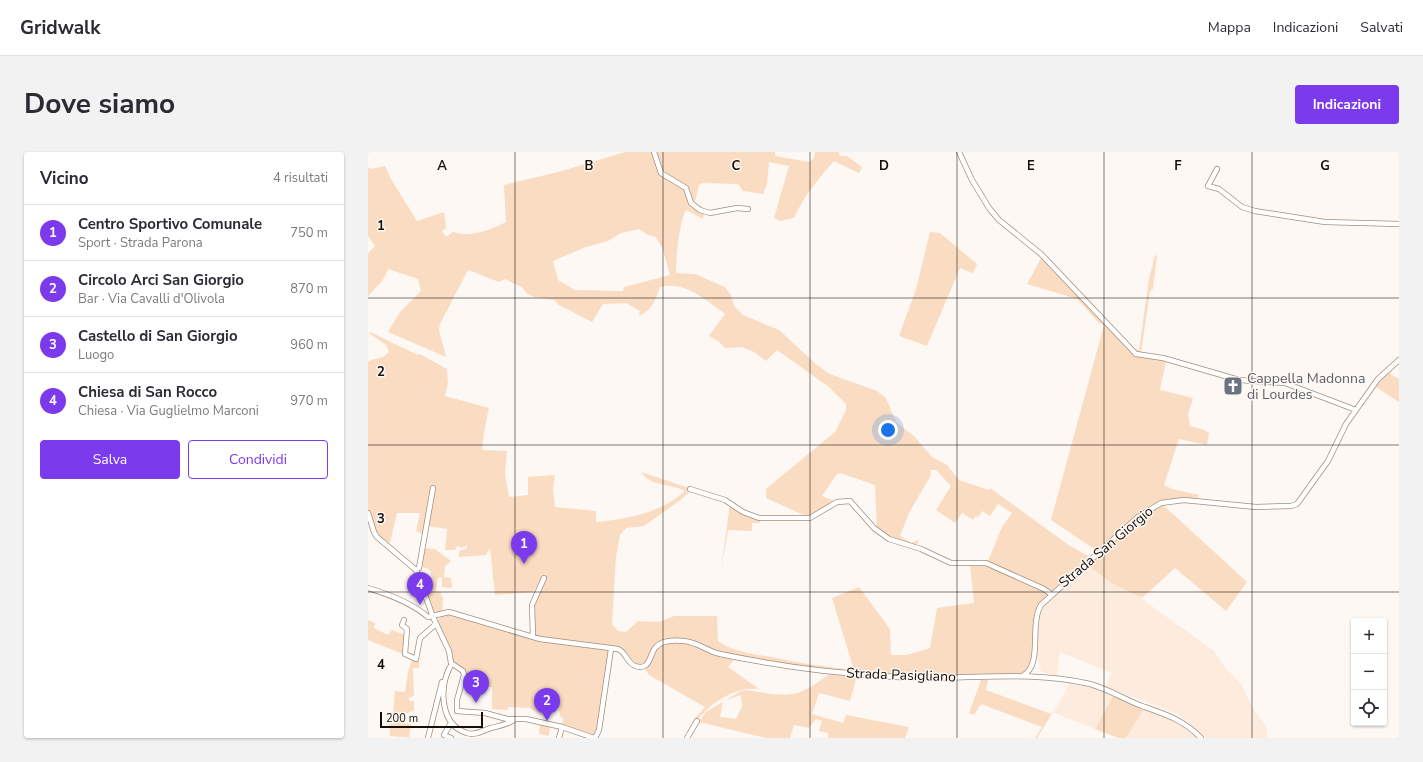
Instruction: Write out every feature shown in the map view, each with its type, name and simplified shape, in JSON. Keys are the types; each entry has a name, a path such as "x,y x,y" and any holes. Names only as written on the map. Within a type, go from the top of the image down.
{"street":[{"path":"654,152 661,173 686,188 692,203 700,210 710,213 737,208 748,209"},
{"path":"959,152 975,186 989,208 999,220 1041,254 1127,347 1136,354 1163,358 1202,371 1247,382 1285,383 1356,410"},
{"path":"1217,169 1205,186 1219,188 1242,207 1255,211 1325,222 1399,224"},
{"name":"Strada San Giorgio","path":"1032,666 1036,613 1041,605 1051,594 1138,517 1150,508 1161,503 1177,500 1256,507 1295,505 1299,502 1328,461 1340,433 1378,379 1399,360"},
{"path":"416,570 419,568 433,488"},
{"path":"690,489 725,500 744,512 759,518 810,518 837,502 850,501 874,528 889,539 921,549 951,563 986,564 1044,588 1051,594"},
{"path":"368,513 377,537 416,570 433,617 449,651 451,665 444,681 444,710 451,722 468,734 482,732 514,720"},
{"path":"533,637 532,605 544,578"},
{"path":"368,588 383,592 418,609 428,617 433,617"},
{"name":"Strada Pasigliano","path":"433,617 443,612 458,613 533,637 622,650 632,664 640,667 647,664 658,645 668,641 680,640 691,642 719,654 830,672 924,678 1024,675 1079,682 1099,687 1137,704 1177,719 1201,738"},
{"path":"404,620 402,625 407,629 405,654 416,659 420,638 436,624"},
{"path":"451,665 463,671 464,675 457,700 457,711 484,713 514,720 536,721 562,727 594,738 600,725 611,649"},
{"path":"428,738 444,673 451,665"},
{"path":"1024,675 1032,666 1038,676"},
{"path":"451,722 444,735 451,738"},
{"path":"687,738 697,722"},
{"path":"559,738 562,727"}],"shaded area":[{"path":"625,152 775,152 775,156 809,162 814,158 815,152 839,152 840,156 847,156 862,167 859,173 834,161 807,195 794,218 780,221 774,218 789,166 769,162 767,184 763,194 743,191 738,184 702,183 699,185 695,202 705,209 703,219 686,210 677,249 676,273 695,274 725,287 731,295 734,306 743,315 779,330 817,365 830,374 877,391 886,398 896,422 914,436 932,457 947,465 959,480 989,490 990,488 1070,546 1090,557 1038,605 1034,623 1032,663 1022,675 924,677 809,668 720,652 682,639 658,643 647,660 644,663 637,665 625,651 610,646 534,636 532,611 547,571 533,592 495,595 490,548 486,555 459,557 459,551 467,548 467,545 462,548 457,546 455,550 445,550 447,529 427,526 424,535 416,531 420,513 397,513 390,543 381,538 376,532 368,509 368,361 383,357 389,352 386,345 369,333 370,332 418,355 420,354 447,369 448,383 445,396 489,408 482,450 507,451 505,473 509,497 528,495 528,477 555,475 553,489 555,507 596,511 596,522 643,514 676,499 685,491 650,480 641,472 689,488 691,491 644,526 626,528 620,535 616,557 612,624 618,631 626,632 638,621 659,622 674,616 717,616 718,641 730,648 750,654 854,670 832,598 859,587 890,629 891,655 907,655 930,648 937,608 974,603 970,566 972,564 988,566 988,561 1002,527 1012,513 998,504 990,516 982,511 978,518 976,516 973,520 962,513 955,523 936,510 951,486 936,470 930,470 931,475 909,513 900,536 912,543 919,539 916,547 905,545 877,530 875,485 840,473 837,474 822,496 837,502 810,518 766,498 766,489 835,432 846,410 846,404 829,387 777,350 766,361 754,352 742,347 725,348 718,341 709,336 725,314 687,289 669,286 660,287 650,308 639,316 640,311 626,303 603,304 592,322 559,305 554,300 534,297 526,293 523,288 505,279 499,282 468,270 440,324 439,330 446,357 388,332 400,312 421,291 418,279 388,269 383,280 368,296 368,253 375,246 368,236 368,167 371,169 385,166 391,179 417,221 444,212 446,228 442,231 446,237 453,232 460,234 473,234 494,228 506,222 504,185 562,171","holes":["639,229 648,235 656,237 663,250 670,275 624,287 623,291 575,290 558,280 553,261 586,247 608,241 621,233"]},
{"path":"930,232 940,233 977,264 973,273 960,268 927,346 899,336 916,289"},
{"path":"1155,255 1157,256 1153,289 1150,291 1141,353 1166,361 1160,390 1193,398 1188,414 1190,426 1202,429 1209,433 1207,445 1179,439 1164,485 1172,489 1199,495 1197,499 1170,499 1151,505 1097,551 1051,520 1104,325 1099,323 1077,299 1027,284 1041,258 1115,334 1118,331 1133,349 1139,350 1149,279"},
{"path":"1387,372 1399,379 1399,402 1376,387"},
{"path":"730,503 760,520 760,523 752,523 752,531 728,530 721,571"},
{"path":"1161,503 1247,582 1226,611 1175,568 1142,598 1111,583 1086,564 1139,517"},
{"path":"423,548 435,549 451,561 445,566 444,577 451,578 452,588 442,587 442,577 438,578 436,591 441,592 441,596 443,597 442,611 439,613 432,610 427,594 433,590 430,585 423,585 422,579 431,577 431,572 427,568 420,567"},
{"path":"1086,564 1111,583 1135,594 1214,651 1225,667 1242,685 1252,707 1267,728 1267,738 1205,738 1198,730 1178,714 1106,687 1111,673 1060,652 1057,676 1041,672 1037,652 1037,633 1043,606"},
{"path":"446,613 537,640 608,650 596,733 592,736 562,725 563,718 560,717 556,699 548,697 551,708 543,708 542,716 530,708 508,707 508,710 492,709 492,687 487,687 487,691 474,689 466,693 468,684 464,682 465,672 452,663 437,623 439,618"},
{"path":"368,620 375,623 374,628 388,635 392,630 405,635 403,654 368,640"},
{"path":"667,644 690,644 714,655 734,660 728,667 759,689 739,691 721,699 704,712 692,728 692,722 705,707 649,675 645,669 658,649"},
{"path":"412,659 419,660 419,668 413,668 414,696 409,698 409,701 414,701 414,711 404,714 404,723 411,724 409,737 414,738 390,736 389,720 393,715 395,691 405,692 408,672"},
{"path":"829,674 857,676 850,701 819,693 812,714 843,723 846,715 909,727 905,738 828,738 828,733 819,731 822,721 816,719 809,728 794,725 790,738 766,738 699,722 706,712 723,702 720,717 736,719 742,706 741,695 726,700 741,691 746,690 781,695 799,693"},
{"path":"981,680 988,680 986,690 1051,714 1061,699 1037,738 1035,738 1042,727 981,704 974,715 969,713"},
{"path":"1070,682 1099,689 1113,696 1095,729 1054,713"},
{"path":"1113,696 1144,709 1126,738 1118,738 1095,729"},
{"path":"1144,709 1176,720 1198,738 1126,738"},
{"path":"540,724 550,726 549,736 539,734"}],"place":[{"name":"Cappella Madonna di Lourdes","path":"1233,386"},
{"name":"Centro Sportivo Comunale","path":"524,564"},
{"name":"Chiesa di San Rocco","path":"420,605"},
{"name":"Castello di San Giorgio","path":"476,703"},
{"name":"Circolo Arci San Giorgio","path":"547,721"}]}
